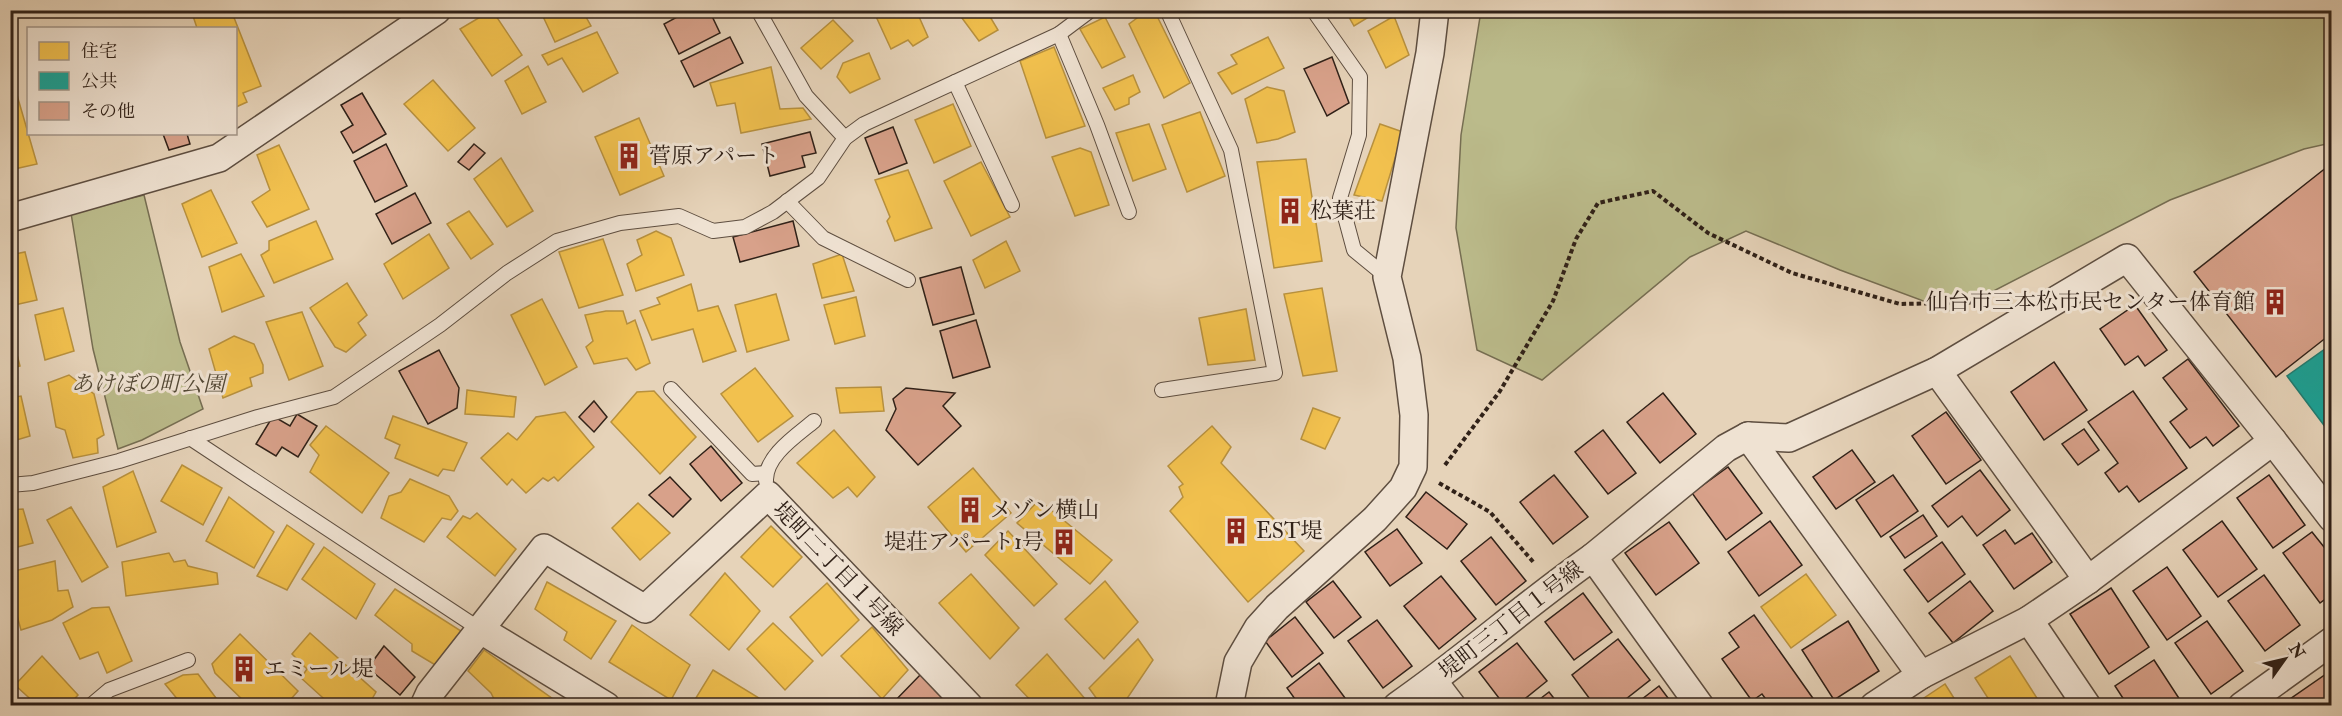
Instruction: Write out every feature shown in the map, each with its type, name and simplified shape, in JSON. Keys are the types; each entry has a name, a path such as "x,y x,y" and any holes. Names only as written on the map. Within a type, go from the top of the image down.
{"street":[{"path":"10,218 219,158 437,10"},
{"path":"1229,705 1238,662 1258,628 1277,607 1375,519 1403,488 1413,466 1414,415 1407,358 1387,277 1431,53 1435,10"},
{"path":"1593,557 1726,448 1748,436 1789,438 1937,371 2127,258 2273,441 2331,518"},
{"path":"1937,371 2088,580"},
{"path":"1748,436 1921,675"},
{"path":"1874,705 1921,675 2029,620 2088,580 2273,441"},
{"name":"堤町二丁目１号線","path":"424,705 430,693 482,630 544,548 645,609 767,484 969,705"},
{"name":"堤町三丁目１号線","path":"1397,705 1433,681 1553,585 1593,557 1700,705"},
{"path":"2029,620 2087,705"},
{"path":"482,630 606,705"},
{"path":"2242,705 2331,641"},
{"path":"1433,681 1452,705"}],"lane":[{"path":"758,10 806,96 845,138"},
{"path":"10,485 33,483 119,461 258,417 334,397 440,326 507,273 556,241 620,223 679,216 713,231 745,226 773,212 818,178 845,138 864,124 1059,34 1091,10"},
{"path":"1162,390 1275,373 1231,150 1167,10"},
{"path":"1313,10 1360,77 1359,135 1340,198 1354,250 1387,277"},
{"path":"1059,34 1097,125 1129,212"},
{"path":"955,82 1012,205"},
{"path":"787,201 823,238 908,280"},
{"path":"671,389 752,474 767,484 780,451 814,421"},
{"path":"190,438 482,630"},
{"path":"90,705 109,690 188,660"}],"path":[{"path":"1440,471 1506,381 1553,301 1576,239 1598,203 1653,191 1708,233 1792,273 1900,304 1988,303 1998,299"},
{"path":"1434,480 1490,512 1553,585"}],"green space":[{"path":"1481,11 2331,11 2331,143 2304,149 2170,200 1953,312 1840,270 1746,231 1690,257 1542,380 1477,350 1456,228 1461,135"},
{"name":"あけぼの町公園","path":"144,195 180,342 203,409 142,440 118,449 93,349 71,213"}],"building: 住宅":[{"path":"191,10 231,10 261,86 243,93 247,102 237,107 237,27 197,27"},
{"path":"492,10 522,55 492,76 460,29"},
{"path":"540,10 582,10 591,26 555,42"},
{"path":"873,10 916,10 928,37 913,46 908,40 891,49"},
{"path":"956,10 986,10 998,30 979,41"},
{"path":"1148,10 1154,10 1190,83 1164,98 1129,24"},
{"path":"1345,10 1376,10 1377,12 1354,26"},
{"path":"1394,16 1409,55 1386,68 1368,31"},
{"path":"1105,17 1125,57 1102,68 1080,29"},
{"path":"833,20 853,41 821,69 801,48"},
{"path":"597,32 618,73 583,92 562,58 548,65 542,55"},
{"path":"1268,37 1284,68 1232,94 1218,73 1237,64 1231,55"},
{"path":"1054,47 1085,126 1046,138 1020,61"},
{"path":"869,53 880,79 850,93 837,77 843,63"},
{"path":"528,66 546,102 522,114 505,81"},
{"path":"771,67 780,109 803,108 811,119 741,133 735,103 717,106 710,83"},
{"path":"1133,75 1140,92 1129,98 1129,104 1115,110 1103,88"},
{"path":"433,80 475,128 448,151 404,104"},
{"path":"1267,87 1284,91 1295,132 1278,139 1257,143 1245,99"},
{"path":"17,95 37,164 10,170 10,97"},
{"path":"953,104 971,146 934,163 915,120"},
{"path":"1200,112 1225,176 1187,192 1162,125"},
{"name":"菅原アパート","path":"639,118 664,176 620,195 595,137"},
{"path":"1149,124 1166,169 1133,181 1116,133"},
{"path":"1380,124 1403,132 1382,201 1354,195"},
{"path":"279,145 309,209 267,227 252,202 270,190 257,155"},
{"path":"1080,148 1091,152 1109,205 1075,216 1052,157"},
{"path":"501,158 533,211 507,227 474,179"},
{"name":"松葉荘","path":"1306,159 1322,261 1274,268 1257,162"},
{"path":"981,162 1010,217 971,236 944,181"},
{"path":"908,170 932,228 895,241 887,221 890,217 875,180"},
{"path":"211,190 237,243 202,257 182,204"},
{"path":"469,211 493,244 471,259 447,224"},
{"path":"316,221 333,259 274,283 261,255 269,250 269,241"},
{"path":"656,231 671,238 684,275 636,291 627,264 642,255 637,240"},
{"path":"429,234 449,268 403,299 384,264"},
{"path":"603,239 623,295 579,308 559,252"},
{"path":"1006,241 1020,271 985,288 973,260"},
{"path":"25,252 37,300 10,306 10,255"},
{"path":"241,254 264,296 222,312 209,267"},
{"path":"842,254 854,291 822,298 813,264"},
{"path":"347,283 367,315 358,323 366,335 346,352 335,347 310,308"},
{"path":"691,284 698,311 718,306 736,351 703,362 693,329 652,340 640,311 660,304 657,298"},
{"path":"1322,288 1337,371 1303,376 1284,294"},
{"path":"776,294 789,340 747,352 735,305"},
{"path":"856,297 865,336 835,344 824,305"},
{"path":"542,299 577,367 545,385 511,315"},
{"path":"63,308 74,351 45,360 35,315"},
{"path":"1246,309 1255,360 1208,365 1199,318"},
{"path":"623,311 627,324 635,320 650,363 636,370 627,358 594,364 586,347 593,341 585,315"},
{"path":"302,312 323,366 289,380 266,322"},
{"path":"10,327 20,366 10,369"},
{"path":"234,336 254,344 263,365 263,373 250,378 252,386 223,398 209,349"},
{"path":"755,368 793,416 758,442 721,394"},
{"path":"69,375 94,394 104,435 97,439 98,453 73,458 65,430 56,427 48,383"},
{"path":"881,387 884,411 840,413 836,388"},
{"path":"467,390 516,397 514,417 465,414"},
{"path":"654,391 696,437 660,474 611,422 637,392"},
{"path":"21,396 30,436 10,442 10,398"},
{"path":"1313,408 1340,418 1325,449 1301,439"},
{"path":"565,412 594,447 558,481 554,477 548,481 543,478 526,493 512,479 507,485 481,458 508,433 517,440 536,417"},
{"path":"393,416 467,443 454,471 443,469 438,476 395,458 400,445 385,438"},
{"path":"326,426 389,473 362,513 310,472 319,455 310,445"},
{"name":"EST堤","path":"1212,426 1231,447 1221,463 1304,551 1248,602 1170,511 1183,497 1179,487 1183,484 1168,466"},
{"path":"834,430 875,477 857,497 848,487 833,498 797,463"},
{"path":"182,465 222,488 203,525 161,501"},
{"name":"メゾン横山","path":"973,468 1011,513 966,552 928,507"},
{"path":"133,471 156,532 117,547 103,487"},
{"path":"410,479 449,496 458,511 451,520 442,518 424,542 381,518 389,496 401,492"},
{"path":"229,497 274,532 254,568 206,541"},
{"name":"堤荘アパート1号","path":"1039,500 1112,560 1090,584 1017,523"},
{"path":"638,503 670,533 640,560 612,528"},
{"path":"71,507 108,567 82,582 47,520"},
{"path":"23,509 33,543 10,549 10,510"},
{"path":"477,513 516,549 495,576 447,537 463,516 470,519"},
{"path":"287,525 314,544 287,590 257,576"},
{"path":"771,526 802,557 773,587 741,557"},
{"path":"1008,531 1057,584 1034,606 985,555"},
{"path":"324,547 375,584 356,619 302,579"},
{"path":"169,553 174,562 185,560 188,566 217,573 218,584 126,596 122,562"},
{"path":"55,561 58,591 68,590 73,607 52,620 21,630 10,590 10,572"},
{"path":"725,573 760,611 729,650 690,615"},
{"path":"971,574 1019,628 990,659 939,603"},
{"path":"1806,574 1836,615 1791,648 1761,607"},
{"path":"1105,581 1138,622 1104,659 1065,619"},
{"path":"547,582 616,621 591,659 564,640 567,632 535,609"},
{"path":"827,583 859,620 822,656 790,617"},
{"path":"395,589 461,631 455,644 437,666 412,651 412,644 375,615"},
{"path":"109,607 132,661 107,673 98,652 80,659 63,623 92,608"},
{"path":"773,623 813,661 785,690 747,649"},
{"path":"632,625 690,665 671,700 609,662"},
{"path":"872,627 908,670 882,699 841,656"},
{"path":"310,633 376,692 368,706 332,706 301,678 307,669 292,654"},
{"name":"エミール堤","path":"240,634 298,691 285,706 249,706 215,673 212,664"},
{"path":"1138,639 1153,660 1122,706 1102,706 1089,688"},
{"path":"484,650 553,699 548,706 501,706 495,701 491,693 468,671"},
{"path":"1047,654 1086,700 1080,706 1036,706 1016,685"},
{"path":"42,656 78,695 68,706 38,706 15,685"},
{"path":"2010,656 2042,706 1993,706 1975,678"},
{"path":"713,670 772,706 691,706"},
{"path":"198,674 222,706 183,706 165,684 183,675"},
{"path":"1945,684 1959,706 1912,706"}],"building: 公共":[{"path":"2332,344 2332,436 2287,376"}],"building: その他":[{"path":"690,10 709,10 720,33 679,54 664,24"},
{"path":"730,37 743,63 694,87 681,61"},
{"path":"1332,57 1349,103 1327,116 1304,69"},
{"path":"362,93 386,134 353,153 341,132 353,125 341,105"},
{"path":"893,127 907,163 879,174 865,138"},
{"path":"810,132 816,153 802,156 805,167 770,176 762,144"},
{"path":"163,135 187,135 190,144 169,150"},
{"path":"386,144 407,186 375,202 354,161"},
{"path":"474,144 485,153 469,170 458,162"},
{"name":"仙台市三本松市民センター体育館","path":"2327,167 2332,173 2332,333 2276,377 2194,272"},
{"path":"415,193 431,223 392,244 376,214"},
{"path":"793,221 799,246 740,262 733,237"},
{"path":"961,267 974,314 933,325 920,278"},
{"path":"2135,305 2167,350 2145,366 2138,356 2125,365 2100,329"},
{"path":"976,320 990,367 953,378 940,331"},
{"path":"439,350 459,388 457,408 428,424 399,371"},
{"path":"2188,359 2239,426 2213,446 2206,437 2190,448 2170,422 2187,409 2163,378"},
{"path":"2054,362 2087,410 2044,440 2011,392"},
{"path":"906,388 955,393 943,406 961,426 918,465 886,430 896,409 893,399"},
{"path":"2133,391 2187,468 2139,502 2127,486 2119,492 2105,473 2118,463 2088,422"},
{"path":"1663,393 1696,434 1660,463 1627,422"},
{"path":"594,401 607,417 594,432 579,417"},
{"path":"1946,412 1981,460 1946,484 1912,436"},
{"path":"297,414 317,426 298,457 282,447 276,456 256,444 273,416 290,426"},
{"path":"2084,429 2099,450 2078,465 2062,444"},
{"path":"1603,430 1636,473 1608,494 1575,452"},
{"path":"711,446 742,483 721,501 690,464"},
{"path":"1852,450 1875,482 1836,509 1813,477"},
{"path":"1728,467 1762,513 1726,540 1692,493"},
{"path":"1980,470 2010,510 1977,536 1962,516 1948,527 1932,506"},
{"path":"1554,475 1588,517 1553,544 1520,502"},
{"path":"1893,475 1918,511 1881,537 1856,500"},
{"path":"2269,475 2305,525 2273,548 2237,498"},
{"path":"670,477 691,499 673,517 649,495"},
{"path":"1426,492 1467,524 1447,549 1406,517"},
{"path":"1923,515 1937,536 1905,558 1890,537"},
{"path":"1770,521 1802,565 1759,596 1728,552"},
{"path":"2222,521 2257,569 2218,597 2183,550"},
{"path":"1669,522 1699,563 1656,595 1625,553"},
{"path":"1397,529 1422,563 1390,586 1365,552"},
{"path":"2005,530 2015,544 2032,533 2052,562 2014,589 1983,545"},
{"path":"2312,532 2332,557 2332,594 2320,603 2283,553"},
{"path":"1491,537 1526,581 1496,605 1461,561"},
{"path":"1942,542 1965,574 1928,602 1904,570"},
{"path":"2167,567 2201,616 2167,640 2133,591"},
{"path":"2264,575 2300,625 2265,651 2228,601"},
{"path":"1441,576 1476,619 1439,649 1404,606"},
{"path":"1333,581 1361,617 1334,638 1306,602"},
{"path":"1970,581 1993,611 1953,643 1929,613"},
{"path":"2111,588 2149,647 2109,674 2070,614"},
{"path":"1583,593 1612,632 1574,660 1545,622"},
{"path":"1754,615 1817,704 1815,706 1771,706 1762,694 1752,701 1722,659 1739,647 1729,633"},
{"path":"1295,617 1323,653 1292,677 1265,641"},
{"path":"1377,620 1412,666 1383,688 1348,641"},
{"path":"1848,621 1879,671 1834,700 1802,650"},
{"path":"2207,621 2243,671 2211,694 2175,643"},
{"path":"1618,639 1650,680 1617,706 1595,706 1572,675"},
{"path":"1517,643 1547,681 1516,706 1505,706 1479,672"},
{"path":"384,646 415,677 400,695 368,668"},
{"path":"2154,660 2184,706 2128,706 2115,686"},
{"path":"1319,663 1351,706 1300,706 1287,688"},
{"path":"2329,672 2332,675 2332,706 2295,706 2290,699"},
{"path":"921,674 952,706 890,706"},
{"path":"1659,686 1674,706 1633,706"},
{"path":"1549,692 1560,706 1531,706"}],"place":[{"name":"菅原アパート","path":"629,156"},
{"name":"松葉荘","path":"1290,211"},
{"name":"仙台市三本松市民センター体育館","path":"2275,302"},
{"name":"メゾン横山","path":"970,510"},
{"name":"EST堤","path":"1236,531"},
{"name":"堤荘アパート1号","path":"1064,542"},
{"name":"エミール堤","path":"244,669"}]}
